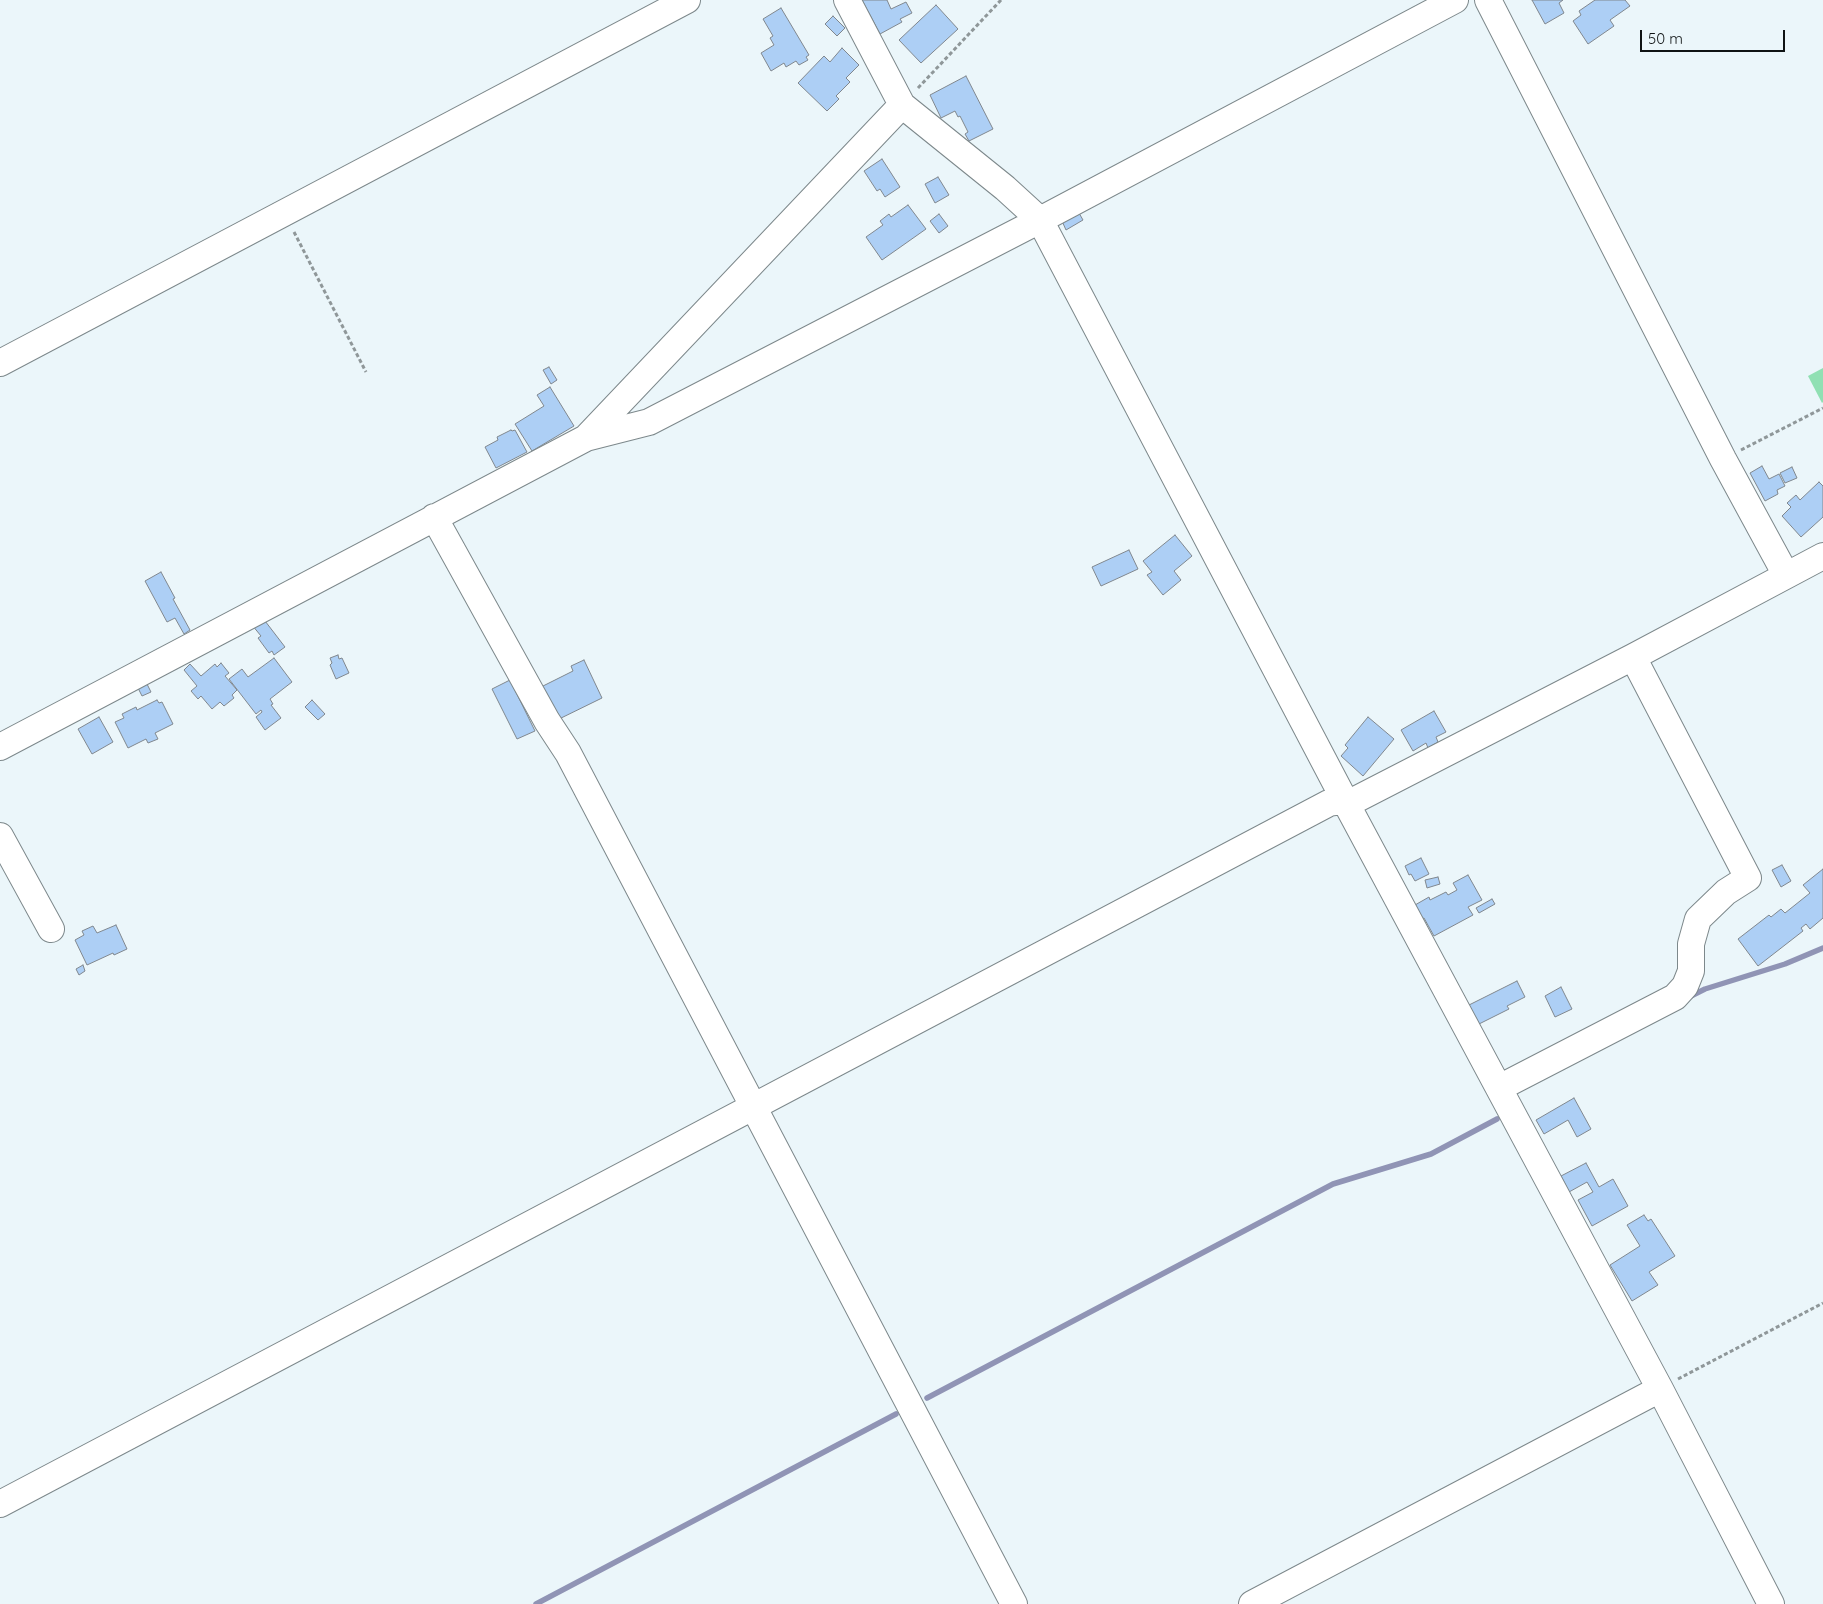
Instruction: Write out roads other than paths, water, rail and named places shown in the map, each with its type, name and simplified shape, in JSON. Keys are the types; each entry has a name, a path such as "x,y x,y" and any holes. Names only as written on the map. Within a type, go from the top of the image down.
{"street":[{"path":"0,363 687,0"},
{"path":"847,0 902,105 1005,188 1040,220 1345,801 1660,1389 1771,1604"},
{"path":"0,747 586,438 649,422 1040,220 1455,0"},
{"path":"1488,0 1723,459 1786,576"},
{"path":"586,438 902,105"},
{"path":"434,517 547,721 568,753 755,1106 1014,1604"},
{"path":"0,1504 1329,802 1357,799 1823,556"},
{"path":"1499,1088 1675,997 1685,986 1691,971 1691,944 1698,918 1726,892 1748,878 1632,657"},
{"path":"0,836 52,929"},
{"path":"1252,1604 1660,1389"}],"waterway":[{"path":"1689,997 1705,989 1785,964 1823,948"},
{"path":"927,1398 1333,1184 1431,1154 1497,1119"},
{"path":"536,1604 896,1414"}]}
